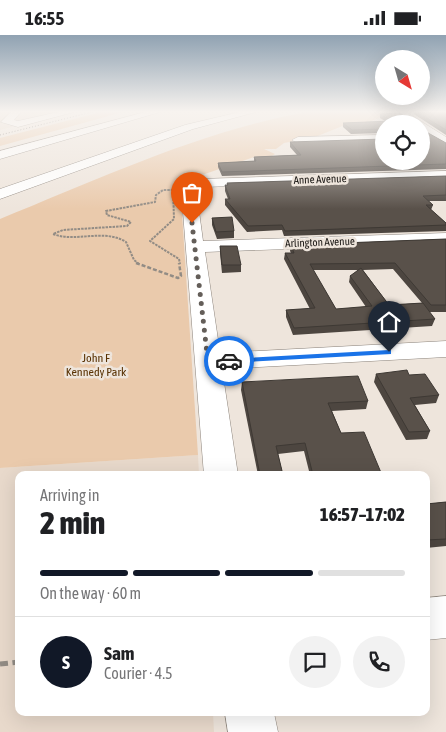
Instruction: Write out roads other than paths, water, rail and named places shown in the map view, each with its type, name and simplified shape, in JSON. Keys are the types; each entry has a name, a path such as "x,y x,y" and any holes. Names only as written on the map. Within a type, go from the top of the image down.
{"main road":[{"path":"0,151 23,145"},
{"path":"0,155 38,145"},
{"path":"0,187 121,145"},
{"path":"0,194 139,145"},
{"name":"Anne Avenue","path":"195,247 188,187 193,184 446,175"},
{"name":"Arlington Avenue","path":"195,247 446,238"},
{"path":"195,247 221,471"},
{"path":"208,362 446,349"},
{"path":"430,619 446,617"},
{"path":"250,716 253,732"}],"park label":[{"name":"John F Kennedy Park","path":"96,365"}]}
